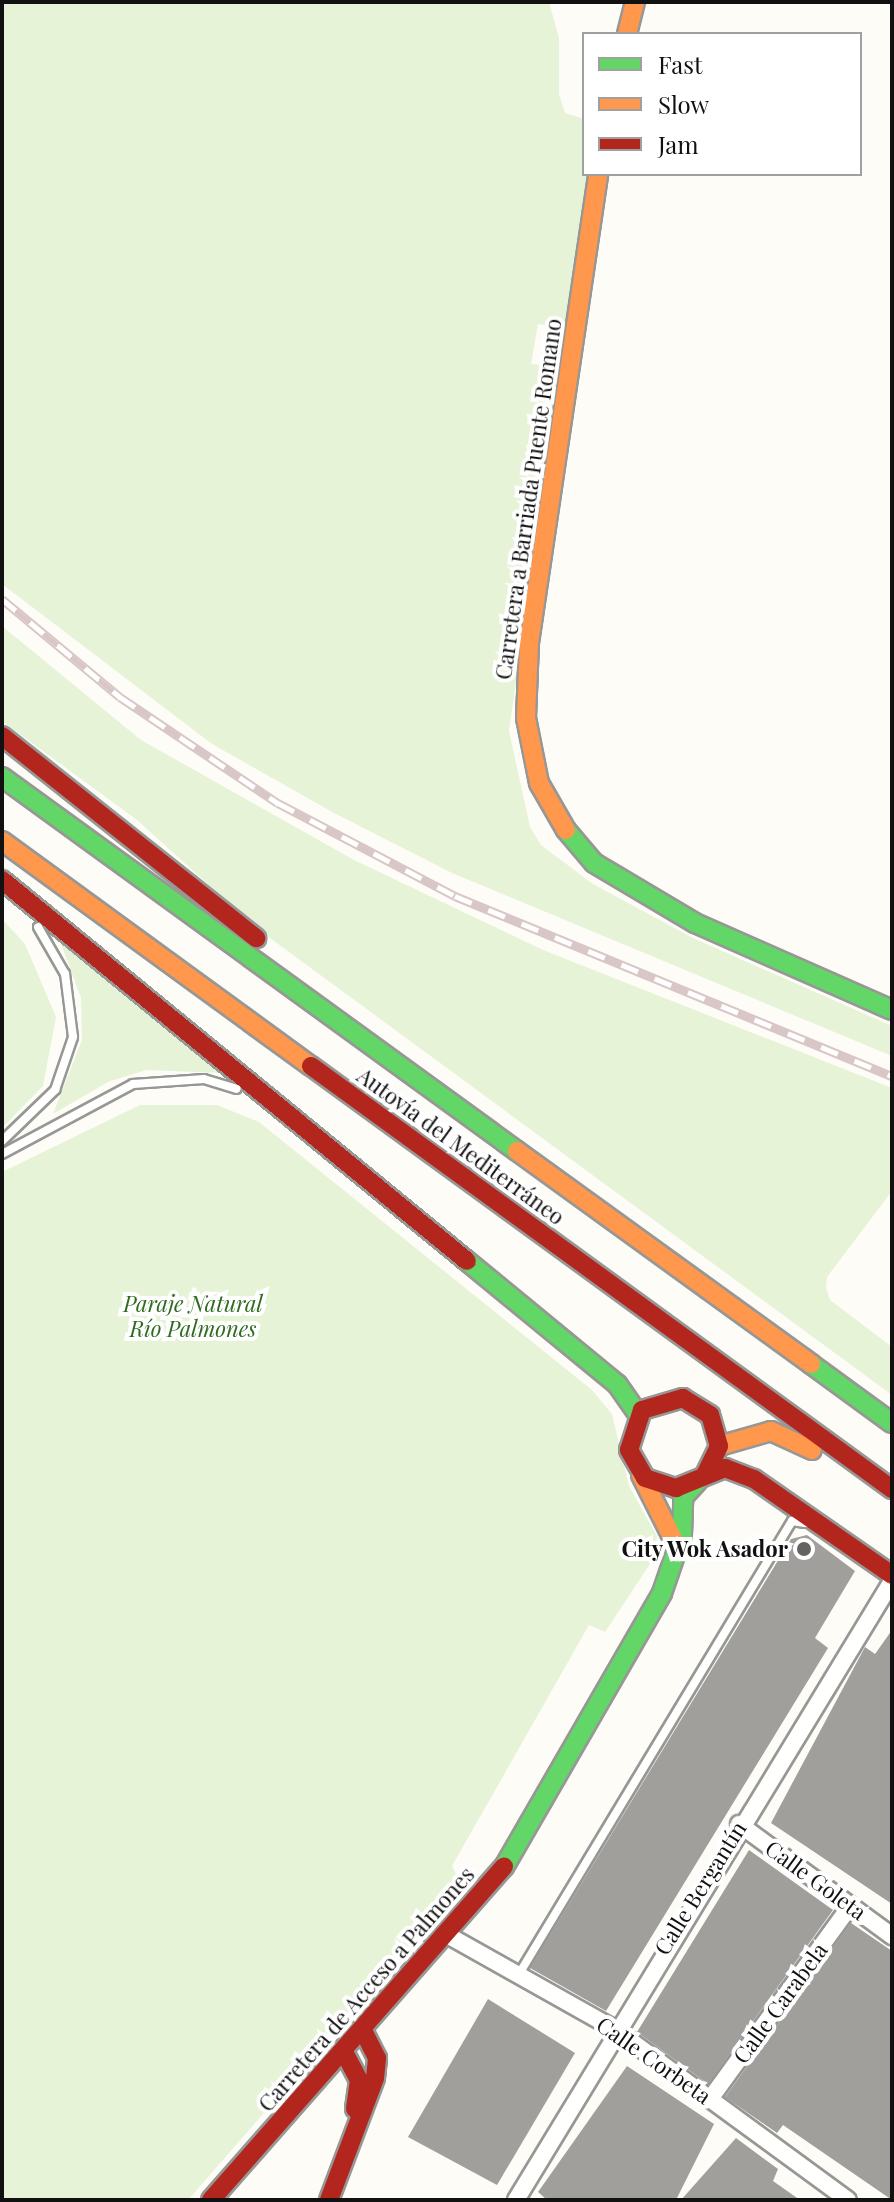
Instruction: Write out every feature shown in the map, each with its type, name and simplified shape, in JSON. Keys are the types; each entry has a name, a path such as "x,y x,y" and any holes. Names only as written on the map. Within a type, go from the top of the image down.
{"main road":[{"path":"628,32 635,2"},
{"name":"Carretera a Barriada Puente Romano","path":"598,176 529,643 526,718 539,783 571,839 606,871 695,923 892,1010"},
{"path":"2,736 328,996 355,1034"},
{"name":"Autovía del Mediterráneo","path":"2,777 892,1423"},
{"name":"Autovía del Mediterráneo","path":"2,841 892,1489"},
{"path":"2,880 303,1131 617,1384 638,1414"},
{"path":"676,1545 638,1470 629,1439 638,1414 661,1399 693,1401 710,1415 719,1446"},
{"path":"701,1478 719,1446 753,1432 794,1437 892,1510"},
{"path":"638,1470 665,1487 725,1468 754,1479 892,1578"},
{"name":"Carretera de Acceso a Palmones","path":"211,2200 449,1936 503,1868 662,1593 676,1545 683,1497 701,1478"},
{"path":"329,2200 377,2068 364,2032"},
{"path":"344,2052 359,2080 345,2150"}],"street":[{"name":"Calle Bergantín","path":"516,2200 613,2028 892,1578"},
{"name":"Calle Goleta","path":"739,1824 892,1936"},
{"name":"Calle Carabela","path":"710,2099 850,1906"},
{"name":"Calle Corbeta","path":"449,1936 613,2028 848,2200"}],"lane":[{"path":"2,888 56,952 73,1015 67,1067 55,1090 2,1141"},
{"path":"2,1154 108,1092 165,1079 236,1089 303,1131"},
{"path":"519,1974 792,1521 825,1527"}],"green space":[{"path":"2,2 549,2 559,38 559,94 565,113 582,118 582,176 588,176 565,328 538,324 531,364 561,367 509,731 530,827 541,845 593,884 693,938 892,1026 892,1056 452,873 334,813 212,744 2,584"},
{"path":"2,626 141,740 354,860 543,950 892,1088 892,1191 827,1277 826,1288 830,1300 892,1347 892,1395 255,927 137,820 2,721"},
{"path":"2,919 25,944 56,1017 43,1086 2,1128"},
{"path":"60,941 221,1073 146,1070 108,1082 53,1114 82,1040 81,998"},
{"name":"Paraje Natural Río Palmones","path":"140,1105 217,1105 259,1122 592,1390 612,1414 629,1486 657,1536 654,1558 605,1632 589,1625 452,1866 459,1880 448,1902 188,2200 2,2200 2,1172"}],"building":[{"path":"807,1535 855,1571 815,1638 828,1648 606,2011 530,1968 791,1539"},
{"path":"892,1630 892,1904 771,1823 865,1647 875,1654"},
{"path":"749,1850 833,1910 708,2084 637,2032"},
{"path":"851,1923 892,1951 892,2200 783,2125 777,2133 725,2097"},
{"path":"488,1999 575,2053 497,2185 408,2137"},
{"path":"627,2066 714,2124 676,2200 547,2200 538,2192"},
{"path":"736,2138 778,2169 773,2181 800,2200 681,2200"}],"railway":[{"path":"2,599 120,697 278,803 455,896 892,1076"}],"traffic: fast":[{"path":"2,777 517,1151"},
{"path":"566,830 594,863 695,923 892,1010"},
{"path":"467,1261 617,1384 638,1414"},
{"path":"811,1364 892,1423"},
{"path":"504,1867 662,1593 682,1535 683,1497 697,1482"}],"traffic: slow":[{"path":"628,32 635,2"},
{"path":"566,830 539,783 526,718 529,643 598,176"},
{"path":"2,841 311,1066"},
{"path":"517,1151 811,1364"},
{"path":"719,1446 771,1431 812,1450"},
{"path":"641,1475 676,1545"}],"traffic: jam":[{"path":"2,736 256,938"},
{"path":"2,880 467,1261"},
{"path":"311,1066 892,1489"},
{"path":"705,1475 719,1446 710,1415 683,1398 642,1410 629,1450 645,1478 676,1488 725,1468 754,1479 892,1575"},
{"path":"211,2200 504,1867"},
{"path":"329,2200 375,2078 377,2058 364,2032"},
{"path":"344,2052 359,2080 355,2109"}],"place":[{"name":"City Wok Asador","path":"804,1549"}]}
